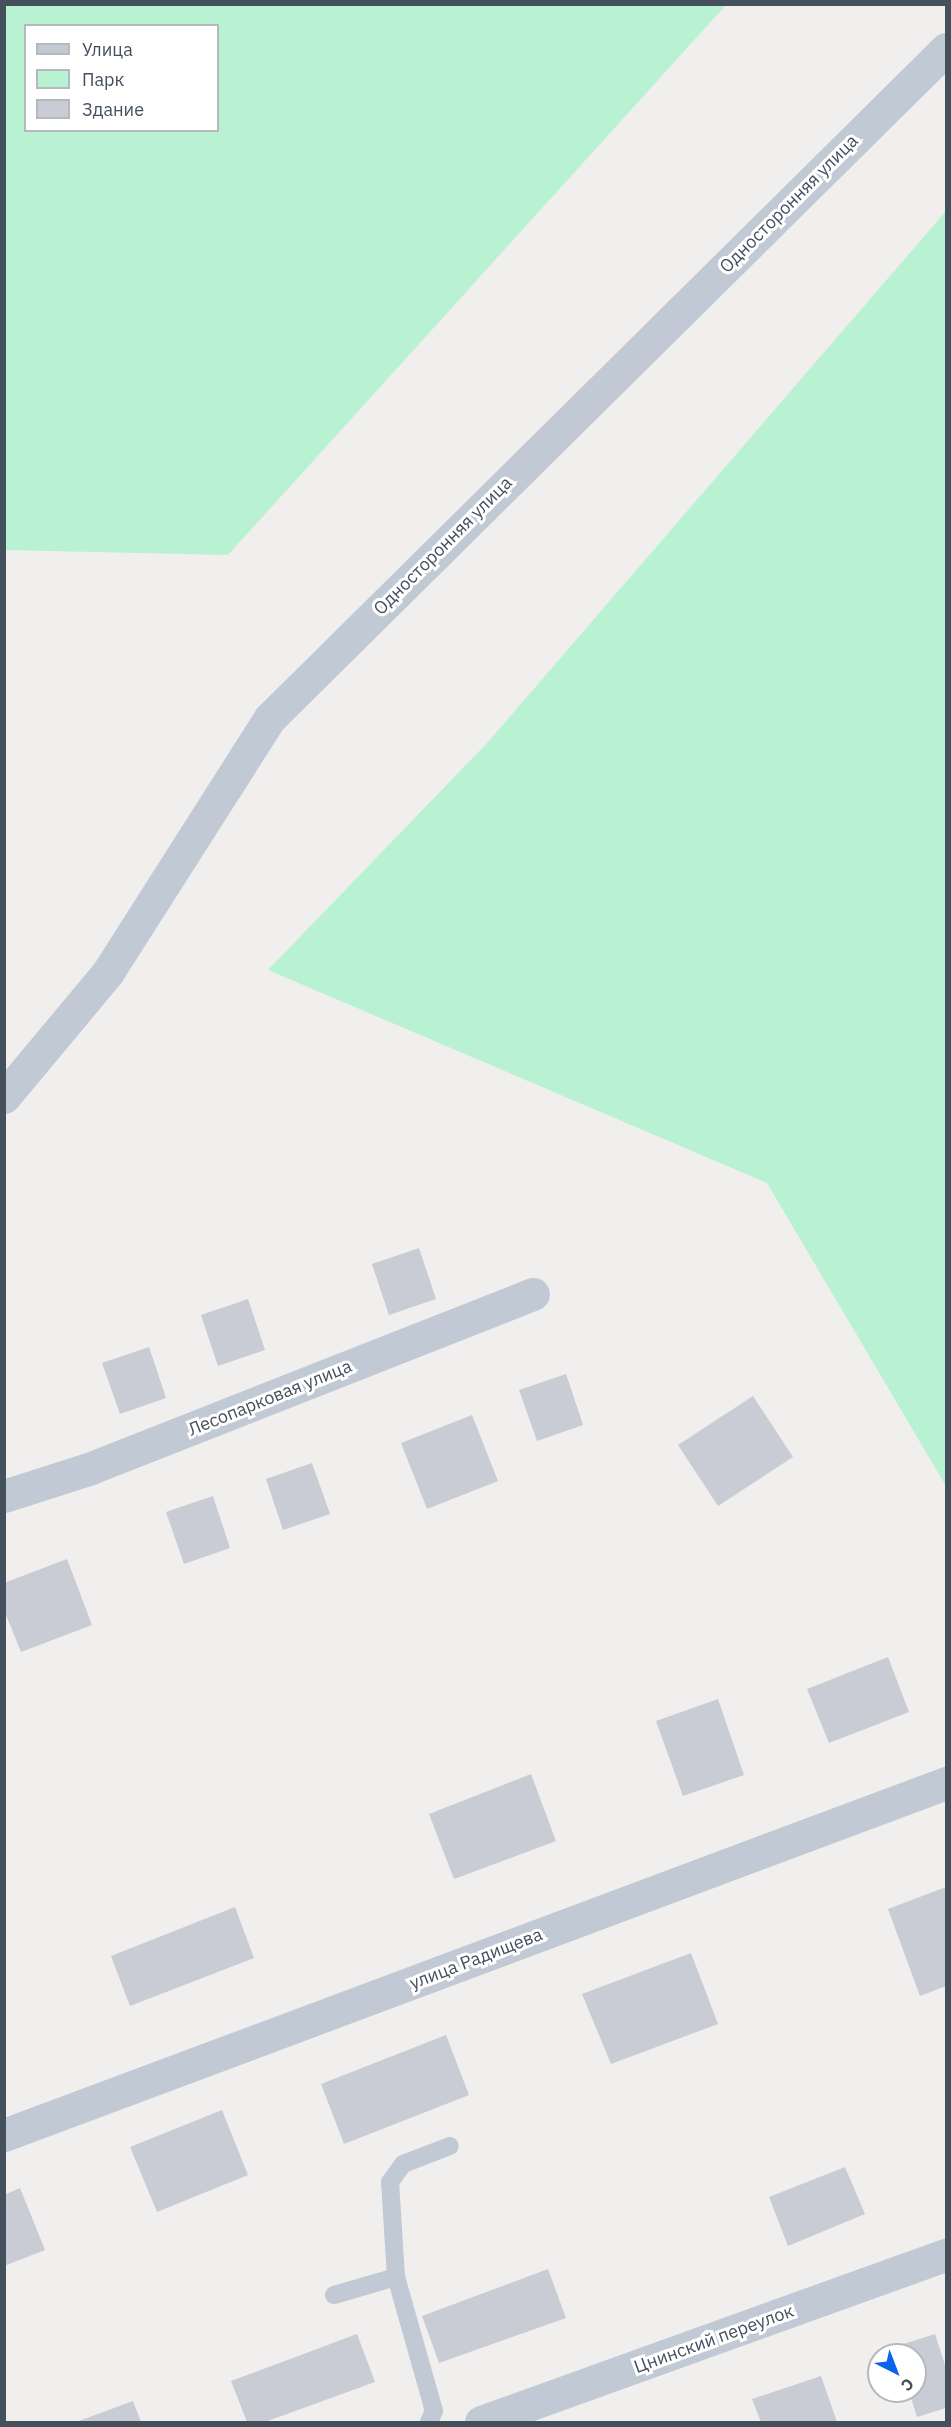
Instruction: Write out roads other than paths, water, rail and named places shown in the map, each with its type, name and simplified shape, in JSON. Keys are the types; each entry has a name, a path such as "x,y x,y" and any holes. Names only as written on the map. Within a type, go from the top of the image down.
{"street":[{"name":"Односторонняя улица","path":"4,1097 108,972 270,718 946,48"},
{"name":"Лесопарковая улица","path":"4,1496 91,1468 533,1294"},
{"name":"улица Радищева","path":"4,2135 946,1783"},
{"name":"Цнинский переулок","path":"481,2422 946,2255"}],"lane":[{"path":"429,2422 434,2411 396,2277 390,2182 403,2164 450,2146"},
{"path":"334,2295 396,2277"}]}
